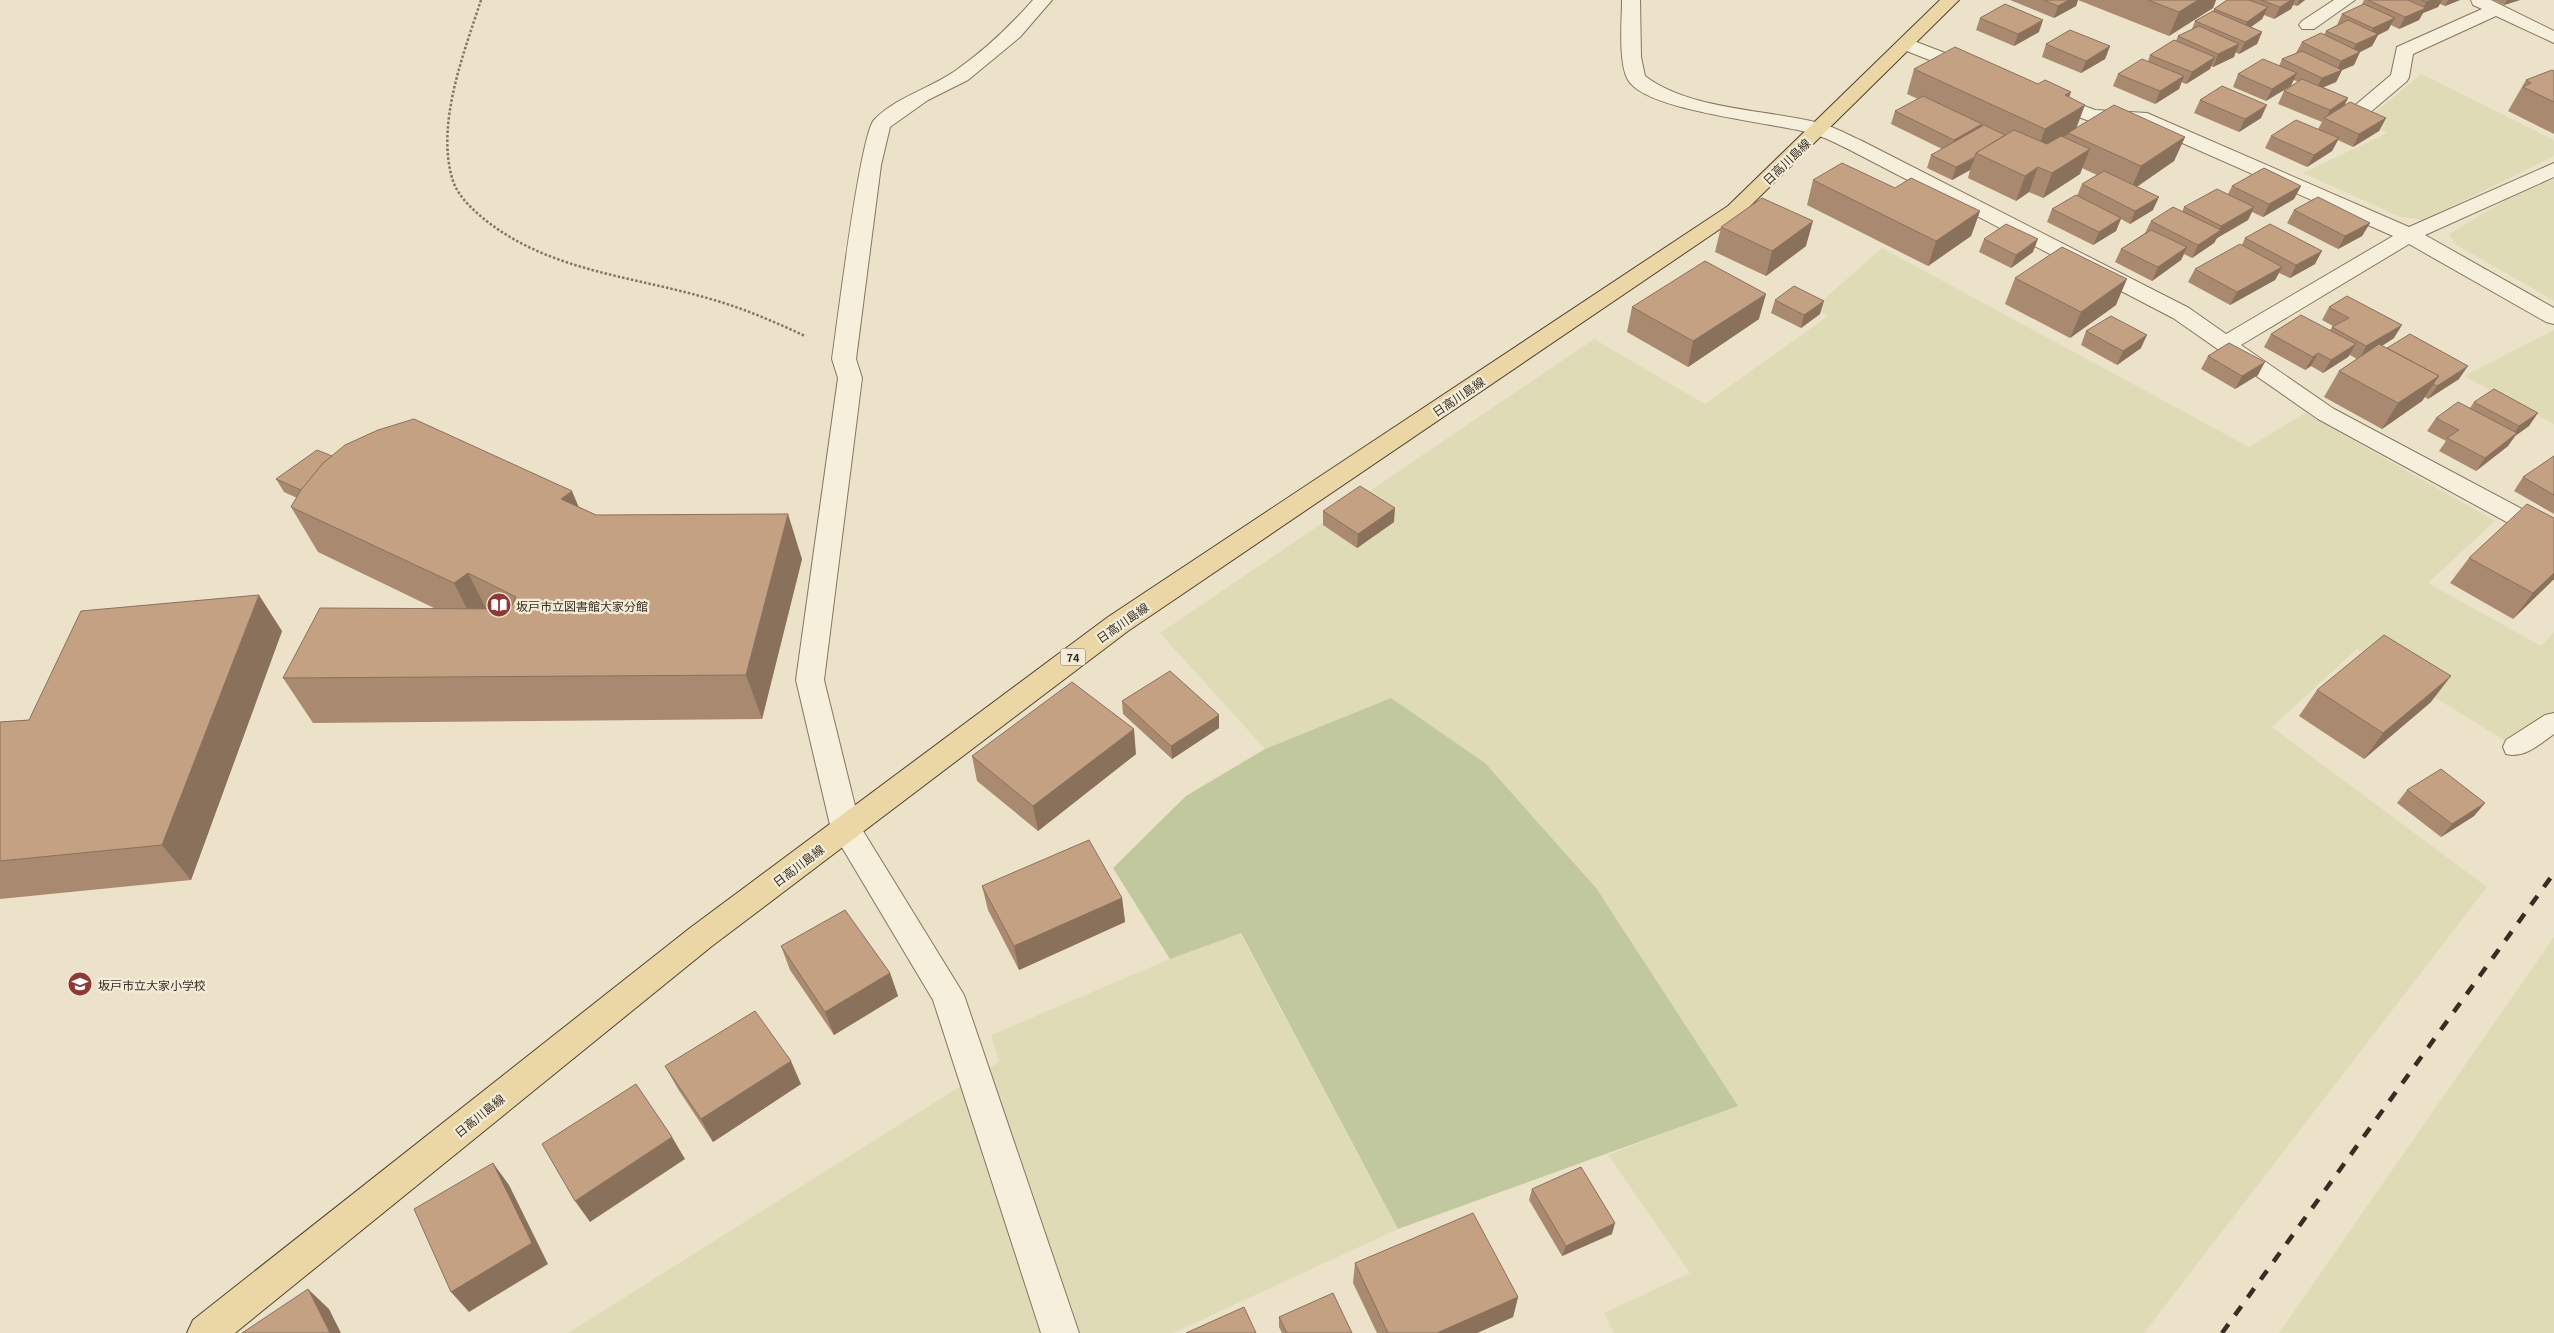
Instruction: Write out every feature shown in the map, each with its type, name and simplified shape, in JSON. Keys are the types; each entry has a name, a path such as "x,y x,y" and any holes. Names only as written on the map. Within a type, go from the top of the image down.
{"main road":[{"name":"日高川島線","path":"206,1333 701,937 1118,624 1736,210 1950,0"}],"street":[{"path":"1044,0 1014,33 961,76 921,96 881,124 871,165 844,359 850,378 810,680 846,829 948,996 1060,1333"},
{"path":"1631,0 1632,56 1636,78 1649,88 1691,104 1819,129 1864,150 2181,313 2326,414 2554,537"},
{"path":"2308,25 2346,0"},
{"path":"2478,0 2554,38"},
{"path":"2360,111 2400,77 2404,51 2496,10"},
{"path":"1906,44 1990,76"},
{"path":"2027,91 2092,116 2140,117 2409,235 2554,317"},
{"path":"2226,344 2409,235 2554,169"}],"lane":[{"path":"2515,747 2554,722"}],"path":[{"path":"481,0 462,58 450,112 449,148 454,182 464,200 484,220 544,256 757,314 811,339 844,359"}],"shaded area":[{"path":"2421,74 2554,140 2554,156 2424,220 2400,217 2303,173 2387,133 2365,121"},
{"path":"2554,179 2554,301 2455,244 2449,234 2511,197"},
{"path":"1882,248 2249,447 2305,413 2495,521 2428,583 2541,646 2554,632 2554,722 2515,747 2357,649 2272,727 2487,887 2144,1333 1614,1333 1604,1313 1690,1273 1608,1155 1737,1105 1391,698 1265,749 1160,633 1594,339 1705,404 1828,316 1814,308"},
{"path":"2554,330 2554,424 2464,376"},
{"path":"1240,933 1398,1229 1173,1333 568,1333 999,1062 991,1035 1170,959"},
{"path":"2554,937 2554,1333 2279,1333"}],"green space":[{"path":"1391,698 1485,763 1596,888 1738,1106 1398,1229 1241,933 1170,959 1113,868 1186,796 1265,749"}],"building":[{"path":"2044,0 2069,0 2058,6"},
{"path":"2148,0 2198,0 2179,12"},
{"path":"2227,0 2249,0 2268,7 2247,22 2214,9"},
{"path":"2261,0 2291,0 2280,7"},
{"path":"2368,0 2408,0 2426,8 2405,17"},
{"path":"2005,4 2043,20 2018,34 1980,18"},
{"path":"2364,4 2395,18 2373,28 2342,14"},
{"path":"2213,11 2262,32 2245,42 2195,21"},
{"path":"2348,20 2378,34 2356,44 2326,31"},
{"path":"2199,26 2239,44 2218,54 2178,36"},
{"path":"2070,30 2110,46 2086,61 2046,44"},
{"path":"2321,33 2360,52 2341,61 2302,42"},
{"path":"2174,40 2215,57 2192,72 2150,55"},
{"path":"1955,47 2038,84 2045,80 2071,92 2065,95 2085,105 2045,129 1914,69"},
{"path":"2302,51 2342,70 2322,78 2282,59"},
{"path":"2142,59 2184,76 2160,91 2118,74"},
{"path":"2263,59 2297,73 2272,89 2238,74"},
{"path":"2552,70 2554,71 2554,102 2523,87 2531,83 2526,80"},
{"path":"2302,79 2348,98 2330,110 2284,91"},
{"path":"2222,86 2267,105 2245,119 2200,100"},
{"path":"1923,96 1982,124 1954,140 1895,111"},
{"path":"2350,102 2386,118 2359,134 2324,118"},
{"path":"2114,105 2185,137 2141,166 2068,133"},
{"path":"2296,120 2339,138 2314,155 2271,136"},
{"path":"1984,125 2005,135 1976,153 1975,157 1956,167 1931,155"},
{"path":"2014,130 2047,144 2061,136 2090,149 2052,173 2038,167 2025,176 1976,153"},
{"path":"1842,163 1895,188 1911,178 1980,211 1936,241 1813,180"},
{"path":"2264,168 2301,186 2269,204 2232,186"},
{"path":"2104,171 2159,197 2135,211 2082,184"},
{"path":"2217,189 2254,207 2221,226 2184,207"},
{"path":"2076,195 2121,218 2099,232 2052,209"},
{"path":"2318,197 2370,223 2345,236 2294,210"},
{"path":"1762,198 1813,221 1772,251 1721,227"},
{"path":"2173,207 2221,230 2198,245 2151,221"},
{"path":"2006,224 2038,239 2016,255 1984,239"},
{"path":"2270,224 2322,251 2296,265 2245,238"},
{"path":"2151,230 2187,247 2158,267 2121,249"},
{"path":"2240,244 2282,267 2237,292 2195,269"},
{"path":"2062,247 2127,279 2081,312 2015,278"},
{"path":"1705,261 1766,294 1693,341 1632,307"},
{"path":"1794,286 1824,301 1804,315 1775,300"},
{"path":"2347,296 2402,325 2366,346 2332,327 2349,318 2329,307"},
{"path":"2301,315 2356,344 2331,360 2318,353 2313,357 2271,334"},
{"path":"2111,316 2147,335 2123,351 2086,331"},
{"path":"2410,334 2468,366 2437,386 2433,384 2439,376 2387,348"},
{"path":"2229,343 2265,362 2242,376 2208,356"},
{"path":"2379,344 2439,376 2398,403 2339,371"},
{"path":"2494,389 2538,413 2519,426 2474,402"},
{"path":"2458,402 2517,433 2485,458 2447,438 2459,430 2436,418"},
{"path":"414,419 572,491 561,499 596,515 788,514 746,675 283,678 320,608 510,609 516,597 468,573 454,583 291,507 302,488 323,463 345,445 378,430"},
{"path":"317,450 332,456 323,463 301,490 276,479"},
{"path":"2554,456 2554,495 2523,477"},
{"path":"1360,486 1395,508 1358,534 1323,511"},
{"path":"2527,504 2554,518 2554,573 2533,593 2469,558"},
{"path":"259,595 162,845 0,861 0,722 29,720 81,611"},
{"path":"2384,635 2451,676 2383,733 2317,690"},
{"path":"1170,671 1219,715 1171,746 1122,701"},
{"path":"1072,682 1134,729 1033,806 972,756"},
{"path":"2441,769 2485,803 2452,824 2407,790"},
{"path":"1089,840 1122,898 1014,946 982,886"},
{"path":"845,910 890,973 825,1012 781,946"},
{"path":"755,1011 791,1061 701,1119 665,1066"},
{"path":"636,1084 672,1137 575,1201 542,1144"},
{"path":"493,1163 532,1243 451,1292 414,1209"},
{"path":"1581,1167 1615,1223 1566,1246 1532,1189"},
{"path":"1473,1213 1518,1297 1437,1333 1388,1333 1355,1263"},
{"path":"308,1289 330,1333 242,1333"},
{"path":"1333,1293 1352,1333 1287,1333 1279,1317"},
{"path":"1244,1307 1256,1333 1186,1333"}],"railway":[{"path":"2222,1333 2554,873"}],"place":[{"name":"坂戸市立図書館大家分館","path":"499,605"},
{"name":"坂戸市立大家小学校","path":"80,984"}]}
